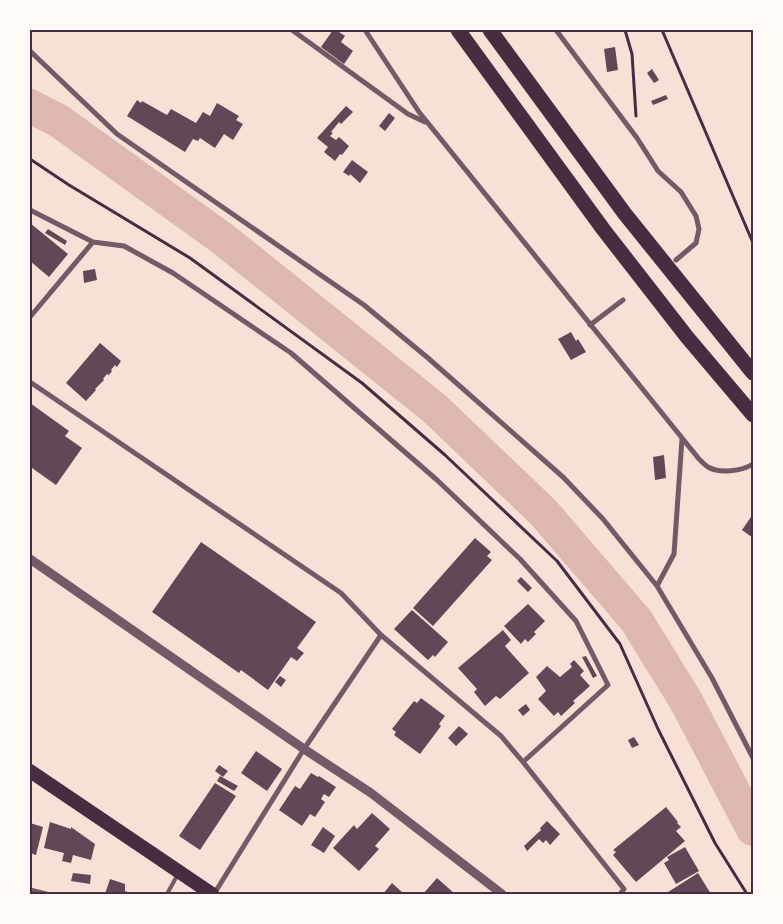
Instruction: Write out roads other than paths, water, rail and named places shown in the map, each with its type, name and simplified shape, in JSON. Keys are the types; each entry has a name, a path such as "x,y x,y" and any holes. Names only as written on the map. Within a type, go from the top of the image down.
{"highway":[{"path":"458,30 603,230 687,337 750,411"},
{"path":"490,30 625,214 753,373"},
{"path":"30,771 213,894"}],"street":[{"path":"292,30 408,114 428,124"},
{"path":"365,30 428,124 698,459 710,468 724,471 747,467 753,464"},
{"path":"556,30 637,138 658,171 681,192 696,216 698,229 696,243 676,260"},
{"path":"30,52 117,134 364,305 428,358 564,477 603,519 657,586 712,678 753,758"},
{"path":"30,210 92,242 124,246 173,273 291,353 444,486 520,559 576,621 608,685 523,762"},
{"path":"30,317 92,242"},
{"path":"590,325 623,300"},
{"path":"30,382 341,593 382,635 500,736 624,889 620,894"},
{"path":"657,586 674,554 682,439"},
{"path":"30,559 370,793 502,894"},
{"path":"213,894 304,749 382,635"},
{"path":"30,890 46,894"}],"lane":[{"path":"167,894 179,872"}],"waterway":[{"path":"30,106 59,121 223,239 434,408 543,512 636,620 686,701 753,829"}]}
